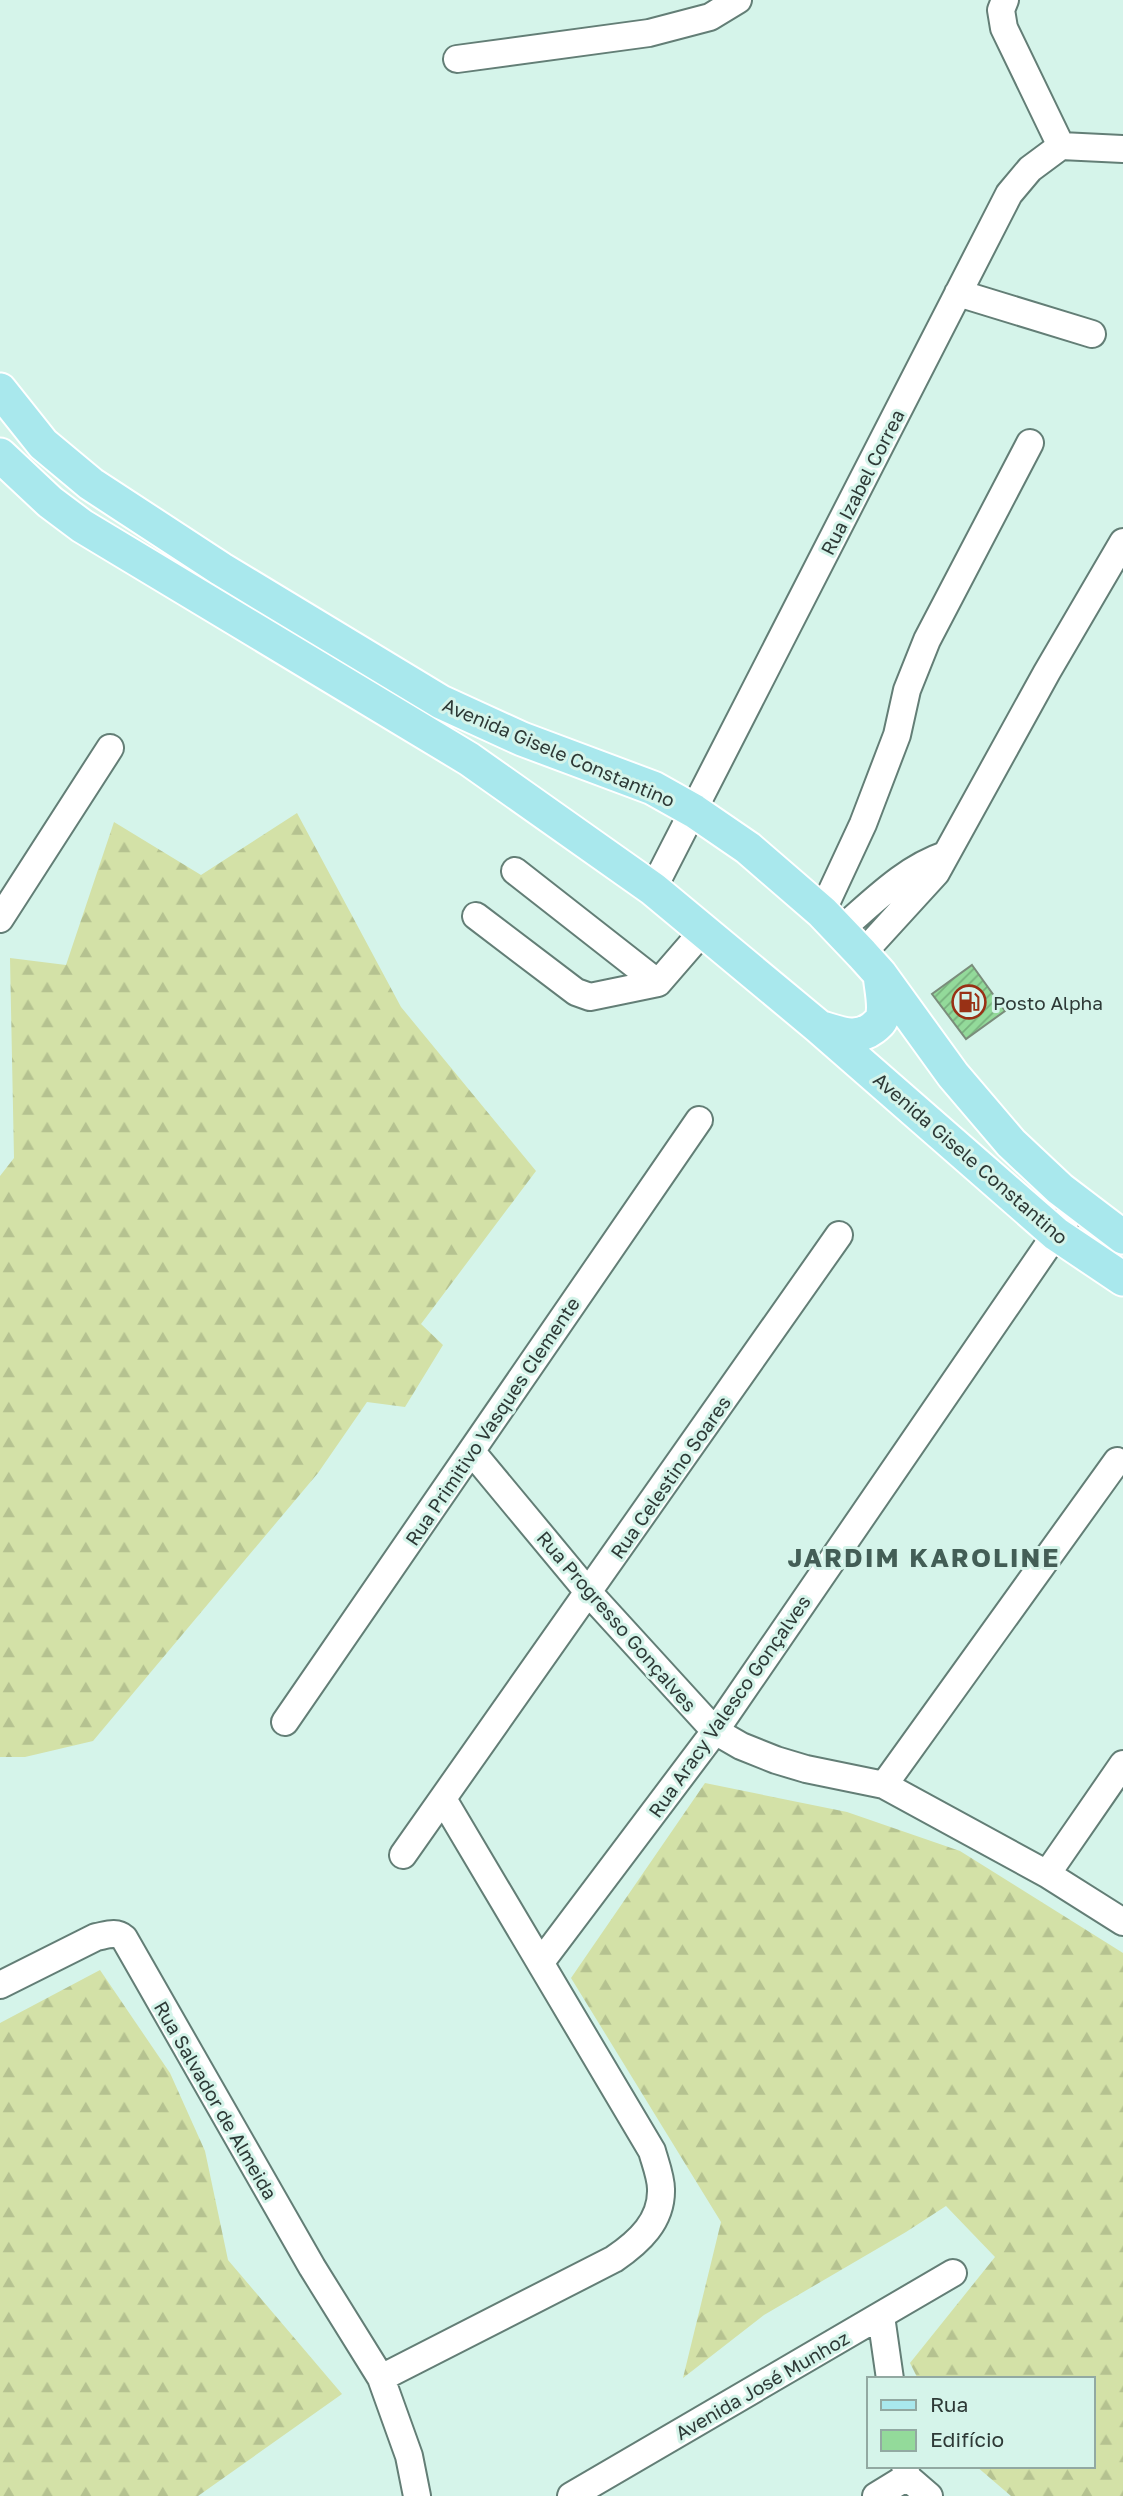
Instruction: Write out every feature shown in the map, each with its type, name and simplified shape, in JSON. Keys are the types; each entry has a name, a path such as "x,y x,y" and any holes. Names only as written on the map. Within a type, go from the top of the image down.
{"main road":[{"name":"Avenida Gisele Constantino","path":"0,391 43,444 91,484 221,569 453,707 522,739 653,788 694,811 748,848 831,921 871,964 953,1075 1011,1143 1077,1203 1123,1237"},
{"name":"Avenida Gisele Constantino","path":"0,455 50,502 82,526 469,759 653,889 820,1027 1056,1234 1123,1279"},
{"path":"820,1027 859,1036 880,1022 884,1012 871,964"}],"street":[{"path":"457,60 649,33 710,17 738,0"},
{"path":"1005,0 1001,10 1004,28 1061,146 1123,149"},
{"name":"Rua Izabel Correa","path":"653,889 1009,194 1030,169 1061,146"},
{"path":"958,293 1092,334"},
{"path":"831,921 863,824 897,735 907,690 927,640 1030,443"},
{"path":"871,964 936,873 1047,672 1123,542"},
{"path":"0,919 110,748"},
{"path":"831,921 926,862 946,854"},
{"path":"515,871 658,984"},
{"path":"476,916 576,992 590,997 658,984 703,931"},
{"name":"Rua Primitivo Vasques Clemente","path":"285,1722 699,1121"},
{"name":"Rua Aracy Valesco Gonçalves","path":"541,1962 715,1731 1077,1203"},
{"name":"Rua Celestino Soares","path":"403,1855 839,1235"},
{"name":"Rua Progresso Gonçalves","path":"472,1452 589,1593 715,1731 741,1746 776,1760 884,1785 1047,1874 1123,1922"},
{"path":"884,1785 1117,1461"},
{"path":"1047,1874 1123,1764"},
{"path":"381,2378 614,2259 639,2242 656,2217 662,2188 652,2151 443,1799"},
{"name":"Rua Salvador de Almeida","path":"0,1985 96,1937 112,1933 124,1938 312,2267 381,2378 409,2456 417,2496"},
{"name":"Avenida José Munhoz","path":"571,2496 953,2273"},
{"path":"880,2316 890,2377"},
{"path":"876,2496 906,2472 929,2496"}],"green space":[{"path":"297,813 401,1007 536,1171 421,1324 443,1345 405,1407 367,1402 318,1473 93,1741 25,1757 0,1757 0,1176 14,1158 10,958 66,965 114,822 201,875"},
{"path":"705,1783 847,1812 960,1851 1123,1953 1123,2496 1011,2496 978,2468 1095,2468 1095,2377 917,2377 910,2363 995,2257 946,2206 764,2315 683,2378 721,2222 571,1978"},
{"path":"100,1970 170,2073 205,2151 228,2260 342,2394 198,2496 0,2496 0,2023"}],"building":[{"name":"Posto Alpha","path":"972,965 1005,1011 966,1039 932,994"}],"place":[{"name":"Posto Alpha","path":"969,1002"}],"district":[{"name":"JARDIM KAROLINE","path":"924,1557"}]}
